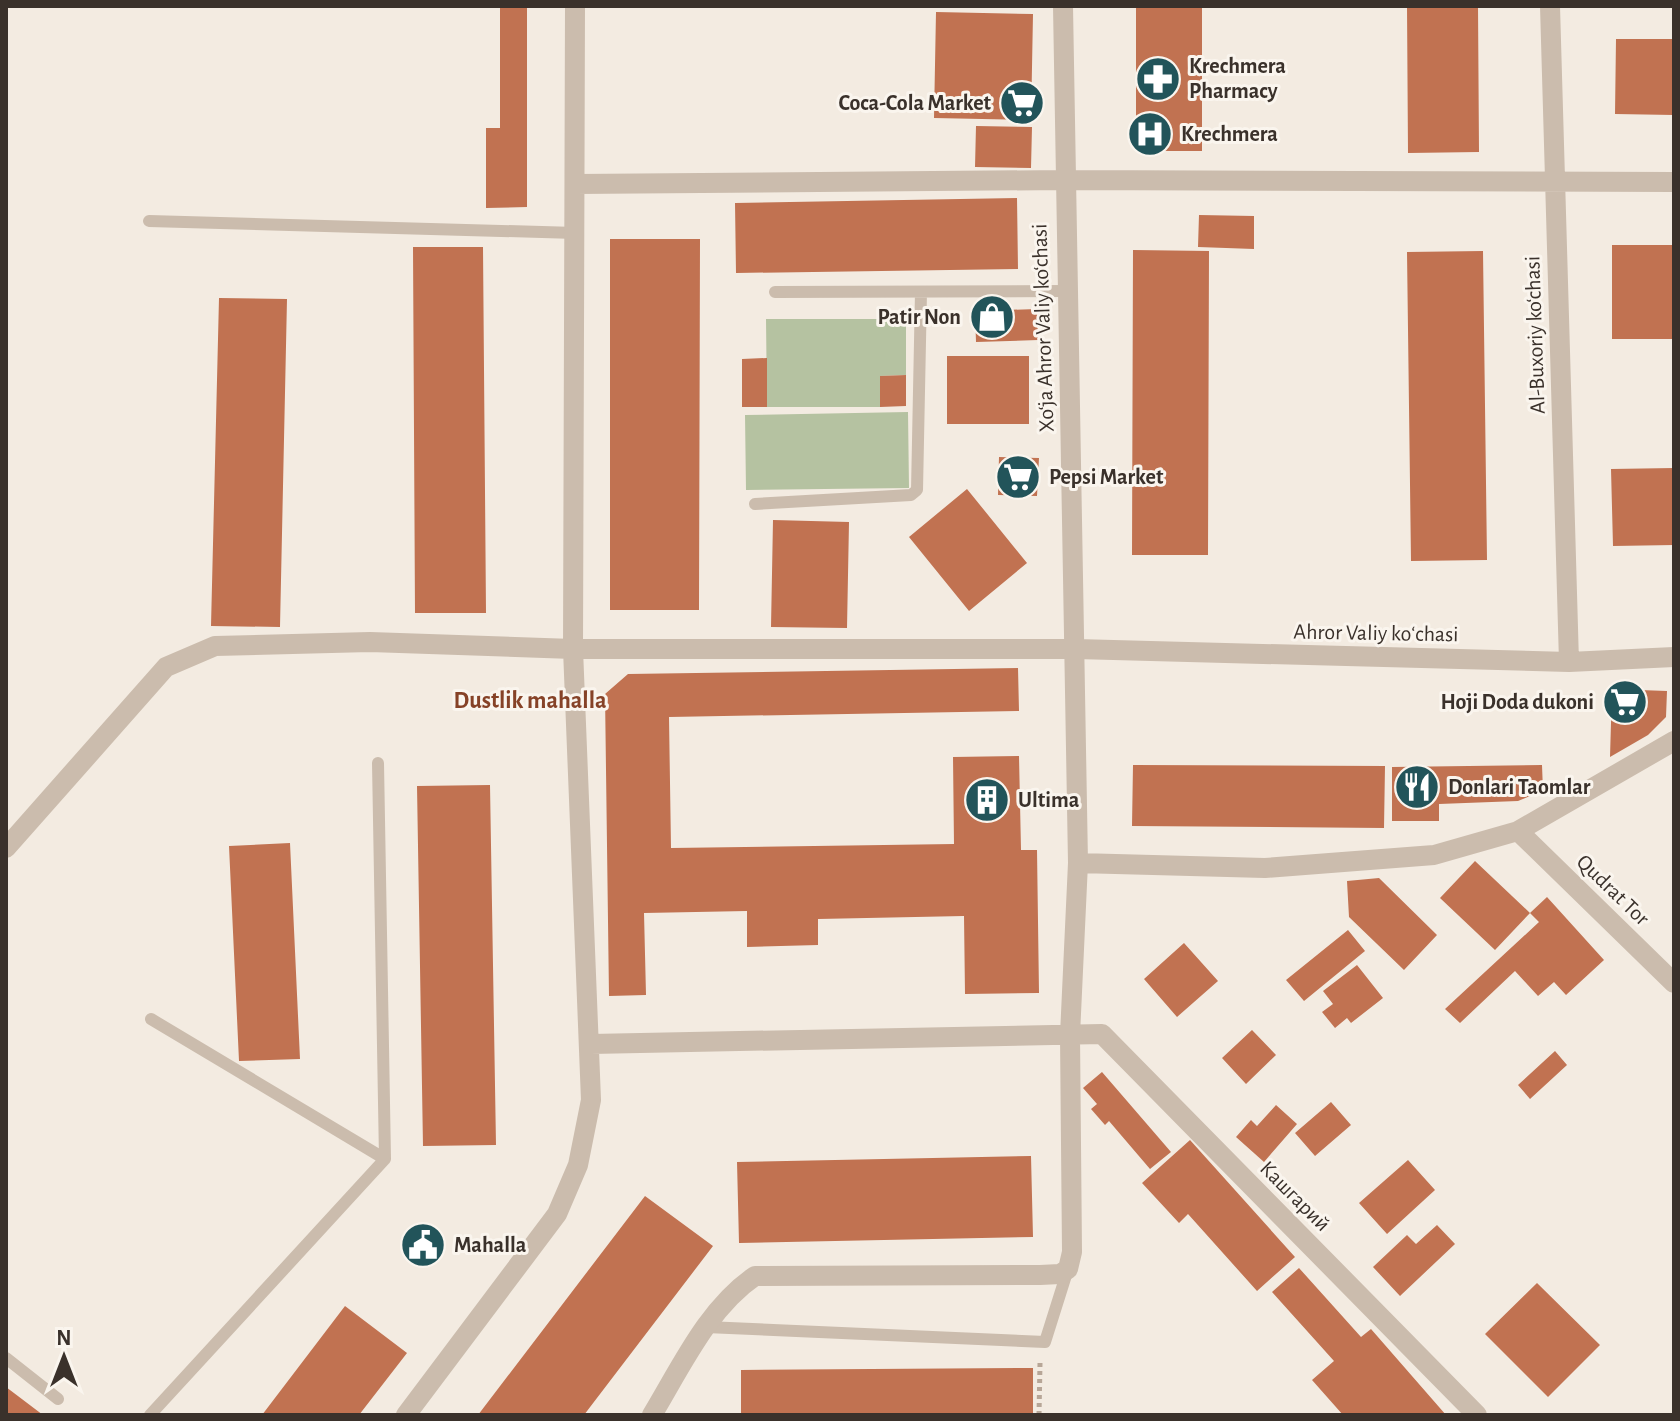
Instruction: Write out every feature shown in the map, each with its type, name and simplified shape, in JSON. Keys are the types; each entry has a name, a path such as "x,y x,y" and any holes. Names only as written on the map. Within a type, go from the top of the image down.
{"street":[{"path":"406,1415 557,1214 578,1165 591,1100 573,649 575,6"},
{"name":"Xo‘ja Ahror Valiy ko‘chasi","path":"1063,6 1063,180 1076,649 1078,863 1070,1035 1072,1252 1068,1269"},
{"name":"Al-Buxoriy ko‘chasi","path":"1550,6 1569,662"},
{"path":"576,184 1063,180 1674,182"},
{"path":"6,848 166,667 215,646 370,642 573,649 1076,649"},
{"name":"Ahror Valiy koʻchasi","path":"1076,649 1569,662 1674,657"},
{"path":"1078,863 1265,868 1434,855 1518,831 1674,741"},
{"name":"Qudrat Tor","path":"1518,831 1674,983"},
{"name":"Кашгарий","path":"591,1044 1102,1034 1477,1415"},
{"path":"652,1415 706,1327 740,1286 755,1276 1040,1275 1060,1274 1068,1269"}],"lane":[{"path":"149,221 576,233"},
{"path":"775,292 1066,291"},
{"path":"755,504 911,495 917,490 921,292"},
{"path":"150,1415 385,1159 378,763"},
{"path":"151,1019 385,1159"},
{"path":"706,1327 1045,1342 1068,1269"},
{"path":"6,1358 58,1399"}],"path":[{"path":"1039,1415 1041,1342"}],"green space":[{"path":"766,319 906,319 906,375 880,376 880,407 767,407"},
{"path":"908,412 909,488 746,490 745,415"}],"building":[{"path":"500,6 527,6 527,207 486,208 486,128 500,128"},
{"path":"1136,6 1202,6 1202,151 1136,151"},
{"path":"1407,6 1478,6 1479,152 1408,153"},
{"path":"936,12 1033,14 1031,120 934,118"},
{"path":"1616,39 1674,39 1674,115 1615,114"},
{"path":"976,126 1032,127 1031,168 975,167"},
{"path":"1017,198 1018,269 736,273 735,203"},
{"path":"1199,215 1254,216 1254,249 1198,247"},
{"path":"610,239 700,239 699,610 610,610"},
{"path":"1612,245 1674,245 1674,339 1612,339"},
{"path":"413,247 483,247 486,613 415,613"},
{"path":"1133,250 1209,251 1208,555 1132,555"},
{"path":"1483,251 1487,560 1411,561 1407,252"},
{"path":"219,298 287,299 280,627 211,626"},
{"path":"1037,309 1038,340 976,342 975,311"},
{"path":"947,356 1029,356 1029,424 947,424"},
{"path":"767,358 767,407 742,407 742,359"},
{"path":"906,375 906,406 880,407 880,376"},
{"name":"Pepsi Market","path":"999,457 1039,458 1037,496 998,495"},
{"path":"1674,468 1674,545 1613,546 1611,469"},
{"path":"967,489 1027,563 969,611 909,537"},
{"path":"773,520 849,522 847,628 771,627"},
{"name":"Ultima","path":"1018,668 1019,711 669,717 671,848 954,844 953,757 1019,756 1021,850 1037,850 1039,993 965,994 964,916 818,919 818,945 747,947 747,911 644,913 646,995 609,996 605,694 628,674"},
{"path":"1612,689 1667,691 1666,717 1648,735 1610,757"},
{"path":"1133,765 1385,766 1384,828 1132,826"},
{"path":"1542,765 1543,791 1518,801 1439,804 1439,821 1392,821 1392,767"},
{"path":"490,785 496,1145 423,1146 417,786"},
{"path":"290,843 300,1059 239,1061 229,846"},
{"path":"1475,861 1530,913 1495,950 1440,898"},
{"path":"1379,878 1437,935 1404,970 1349,917 1347,881"},
{"path":"1547,897 1604,960 1566,995 1554,982 1538,996 1515,971 1460,1023 1445,1009 1539,922 1530,913"},
{"path":"1348,930 1365,951 1304,1001 1286,980"},
{"path":"1184,943 1218,981 1177,1017 1144,979"},
{"path":"1357,965 1383,998 1351,1023 1347,1018 1335,1028 1322,1012 1333,1004 1323,991"},
{"path":"1252,1030 1276,1055 1246,1084 1222,1058"},
{"path":"1555,1051 1567,1065 1530,1099 1518,1085"},
{"path":"1102,1072 1171,1152 1150,1169 1109,1121 1105,1125 1091,1109 1097,1104 1083,1088"},
{"path":"1331,1102 1351,1125 1315,1156 1295,1133"},
{"path":"1276,1105 1297,1124 1264,1162 1236,1137 1251,1120 1257,1126"},
{"path":"1190,1140 1295,1257 1257,1291 1188,1214 1179,1223 1142,1183"},
{"path":"1031,1156 1033,1237 739,1243 737,1162"},
{"path":"1408,1160 1435,1190 1387,1234 1359,1203"},
{"path":"645,1196 713,1246 584,1415 478,1415"},
{"path":"1437,1225 1455,1244 1400,1296 1373,1267 1407,1235 1416,1244"},
{"path":"1299,1268 1361,1337 1371,1329 1446,1415 1343,1415 1312,1380 1334,1361 1272,1292"},
{"path":"1537,1283 1600,1345 1548,1397 1485,1334"},
{"path":"345,1306 407,1353 359,1415 262,1415"},
{"path":"1033,1368 1033,1415 741,1415 741,1370"},
{"path":"6,1387 43,1415 6,1415"}],"place":[{"name":"Krechmera Pharmacy","path":"1158,79"},
{"name":"Coca-Cola Market","path":"1022,103"},
{"name":"Krechmera","path":"1150,134"},
{"name":"Patir Non","path":"992,317"},
{"name":"Pepsi Market","path":"1018,477"},
{"name":"Hoji Doda dukoni","path":"1625,702"},
{"name":"Donlari Taomlar","path":"1417,787"},
{"name":"Ultima","path":"987,800"},
{"name":"Mahalla","path":"423,1245"}],"district":[{"name":"Dustlik mahalla","path":"530,701"}]}
